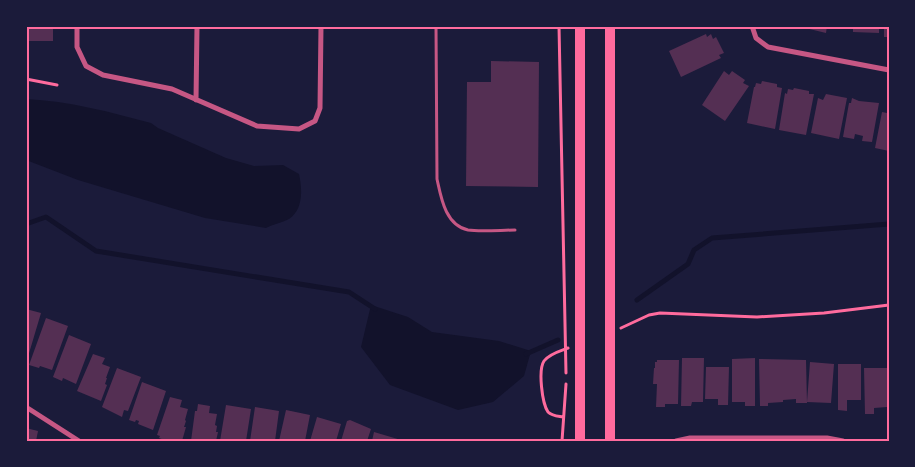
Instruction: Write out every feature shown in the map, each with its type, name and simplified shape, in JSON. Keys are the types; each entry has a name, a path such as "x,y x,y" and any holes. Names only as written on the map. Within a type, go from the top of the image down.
{"main road":[{"path":"580,26 580,441"},
{"path":"610,26 610,441"}],"street":[{"path":"78,26 77,47 86,66 103,75 172,90 257,126 298,129 315,121 320,108 321,26"},
{"path":"196,100 197,26"},
{"path":"752,26 756,38 768,47 889,70"},
{"path":"26,407 79,441"},
{"path":"676,441 690,438 827,439 843,441"}],"lane":[{"path":"436,26 437,179 441,201 451,220 467,230 515,230"}],"path":[{"path":"559,26 566,385 562,441"},
{"path":"26,79 57,85"},
{"path":"616,330 660,313 757,317 824,313 889,305"},
{"path":"563,417 554,416 549,412 543,400 540,367 545,359 556,352 573,346"}],"shaded area":[{"path":"26,99 74,105 151,123 158,128 226,158 254,166 283,165 299,174 301,186 300,204 294,215 289,219 266,228 205,218 78,180 26,160"},
{"path":"371,305 408,317 432,332 499,341 531,351 524,376 493,402 458,410 390,385 361,347"}],"building":[{"path":"26,26 53,26 53,41 26,41"},
{"path":"675,26 709,26 709,28 675,28"},
{"path":"797,26 827,26 826,33"},
{"path":"853,26 879,26 879,33 853,32"},
{"path":"884,26 889,26 889,37 884,37"},
{"path":"706,34 707,37 711,34 713,39 716,37 724,53 719,55 721,58 681,77 669,51"},
{"path":"491,61 539,62 538,187 466,186 467,82 491,82"},
{"path":"724,71 729,75 732,71 745,80 743,83 749,86 725,121 702,105"},
{"path":"762,81 777,84 777,87 782,88 775,129 747,123 754,87 756,83 761,84"},
{"path":"794,88 814,94 806,135 779,130 785,93 787,94 788,89 793,90"},
{"path":"826,94 847,98 839,139 811,133 818,98 823,100"},
{"path":"852,98 859,101 879,103 872,142 862,141 863,136 855,134 854,139 843,137 849,103 851,103"},
{"path":"889,109 889,151 875,148 882,112 887,113"},
{"path":"26,309 41,313 27,360 26,360"},
{"path":"46,318 68,326 52,370 29,365"},
{"path":"69,335 91,344 76,384 63,378 62,381 53,377"},
{"path":"93,354 105,358 102,364 110,367 105,384 107,385 101,401 77,391"},
{"path":"682,358 704,358 703,402 692,402 691,406 681,406"},
{"path":"755,358 755,406 745,406 745,402 732,402 732,359"},
{"path":"759,359 806,360 807,403 796,403 796,399 768,403 768,406 760,406"},
{"path":"657,360 679,360 678,404 665,404 665,407 656,407 657,384 653,384 655,362"},
{"path":"810,362 834,364 831,403 807,402"},
{"path":"838,364 861,364 861,400 847,400 847,411 838,410"},
{"path":"706,367 729,367 728,405 718,405 718,399 705,399"},
{"path":"117,368 141,377 128,411 124,410 122,417 102,407"},
{"path":"864,368 887,368 887,407 874,408 874,414 865,414"},
{"path":"142,382 166,391 153,430 138,424 139,421 129,420"},
{"path":"170,397 182,400 180,407 188,409 182,441 167,441 159,438 160,436 157,435"},
{"path":"198,404 210,406 209,413 217,414 215,425 217,426 216,432 218,432 216,441 191,441 195,411 197,411"},
{"path":"226,405 251,409 246,441 220,441"},
{"path":"255,407 279,411 275,441 250,441"},
{"path":"286,410 310,415 305,441 279,441"},
{"path":"317,417 341,424 336,441 310,441"},
{"path":"350,420 371,429 367,441 341,441 347,421"},
{"path":"26,428 38,431 36,441 26,441"},
{"path":"374,432 401,440 401,441 372,441"}],"waterway":[{"path":"26,224 46,217 96,251 349,292 375,309"},
{"path":"637,300 688,264 694,250 712,238 889,224"},
{"path":"526,354 558,340"}]}
